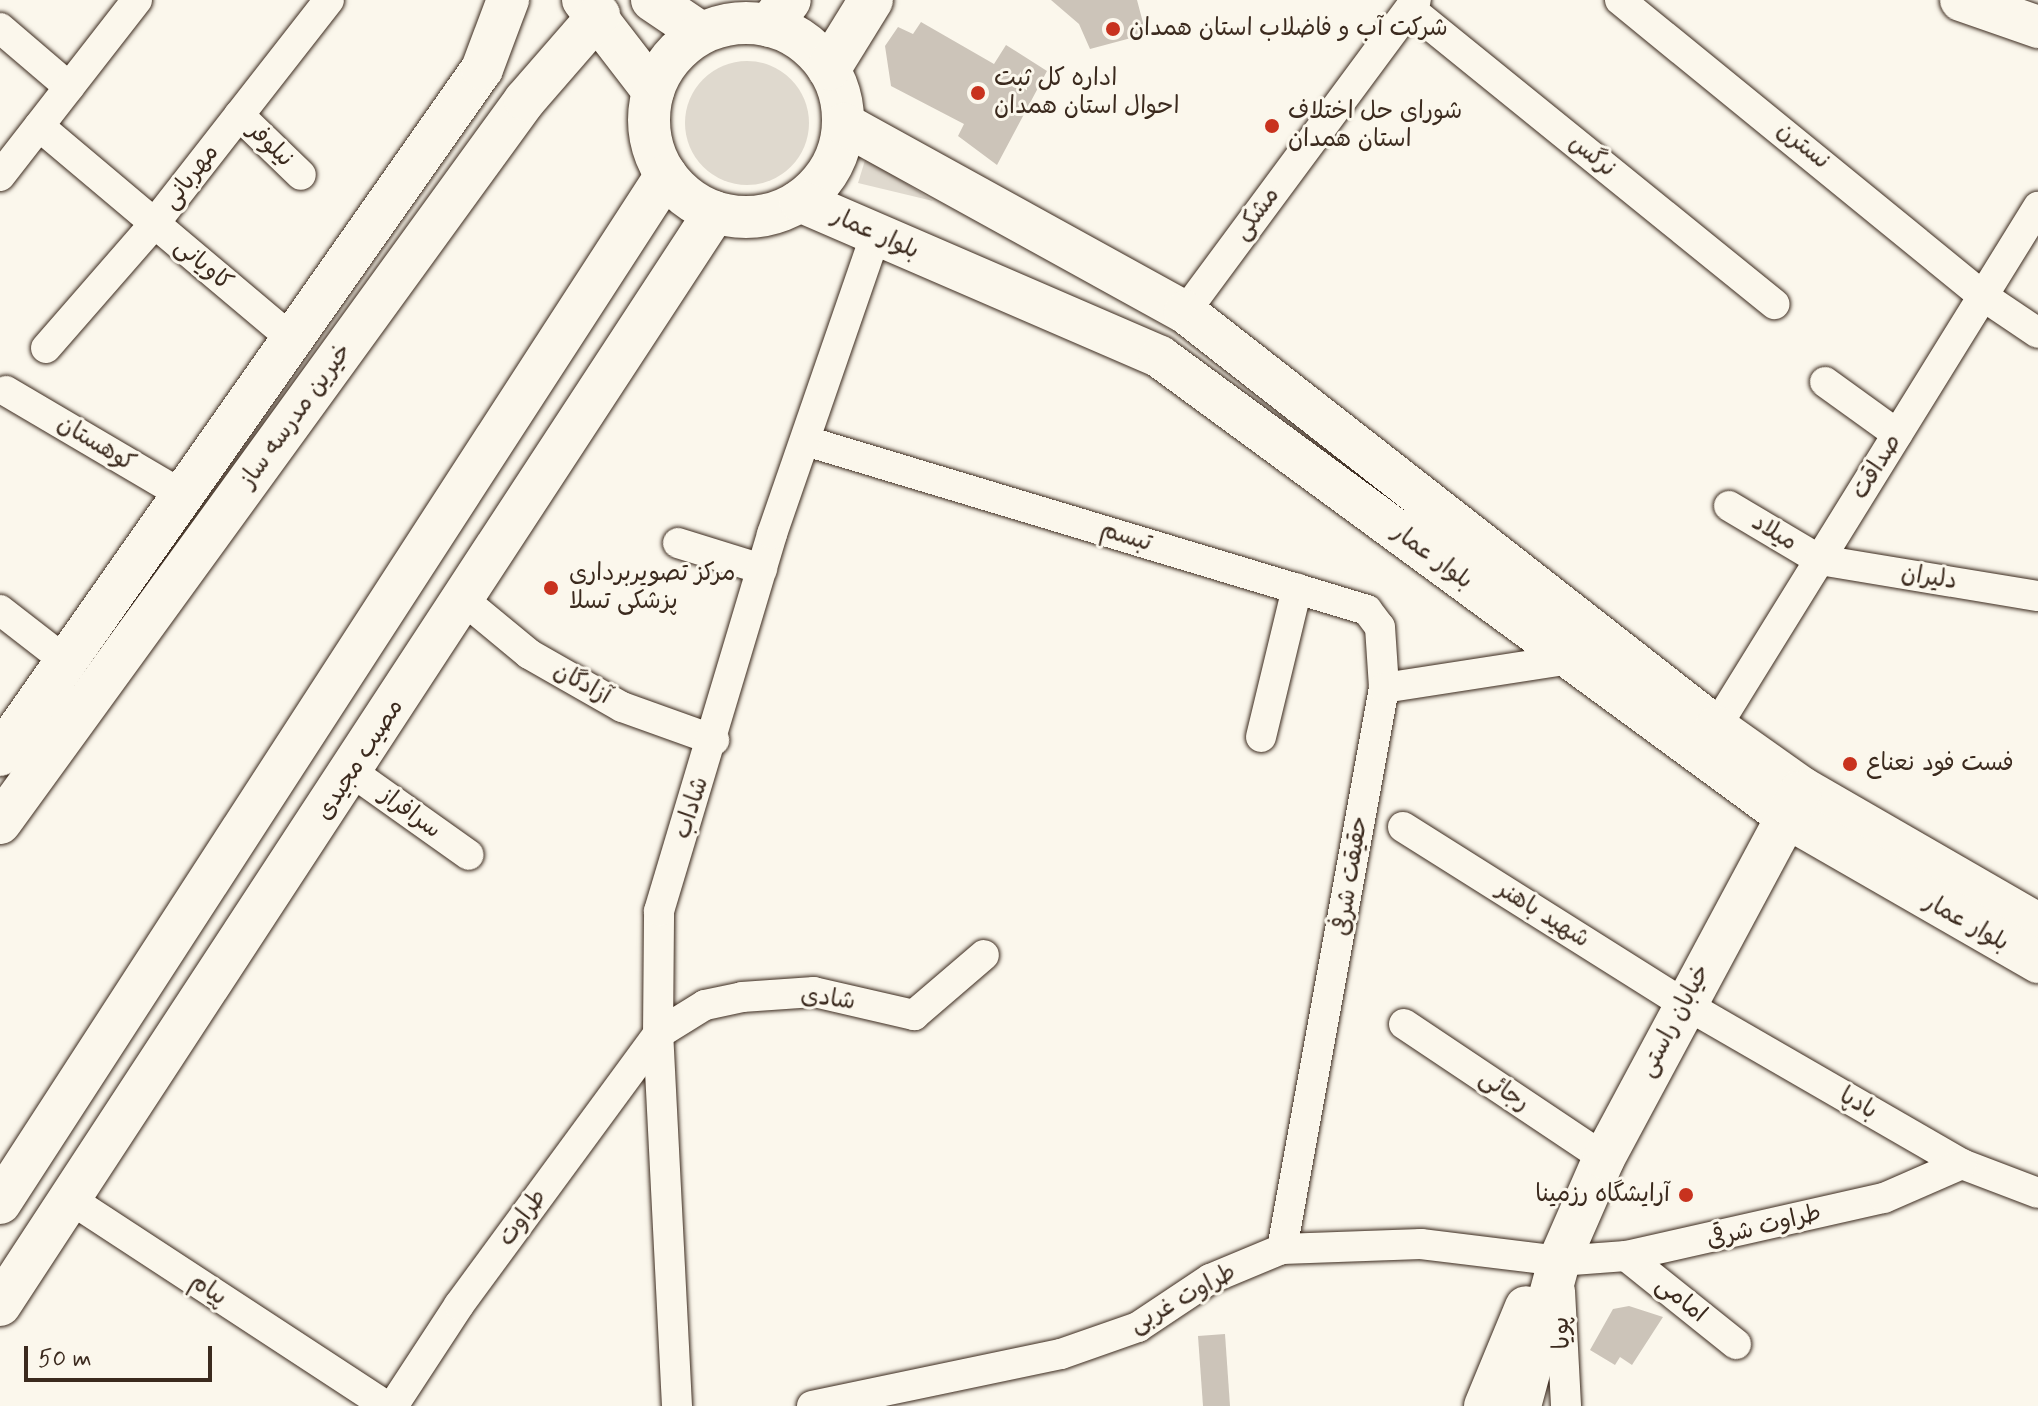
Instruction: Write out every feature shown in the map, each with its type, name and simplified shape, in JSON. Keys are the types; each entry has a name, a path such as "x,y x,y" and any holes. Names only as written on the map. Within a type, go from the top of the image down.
{"main road":[{"name":"خیرین مدرسه ساز","path":"0,755 186,497 482,69 508,0"},
{"path":"652,0 701,33"},
{"path":"829,68 871,0"},
{"path":"1961,0 2038,27"},
{"name":"خیرین مدرسه ساز","path":"0,823 591,7"},
{"path":"591,7 653,91"},
{"path":"780,13 793,34 829,68 844,124 838,154 800,201 744,218 715,212 687,198 666,175 650,134 653,91 680,47 701,33 780,13"},
{"path":"482,69 525,100"},
{"name":"بلوار عمار","path":"844,124 1185,312 1716,727 1795,803 2038,924"},
{"path":"0,1203 11,1161 666,175"},
{"name":"بلوار عمار","path":"800,201 1160,357 1571,659 2038,962"},
{"name":"مصیب مجیدی","path":"0,1305 465,601 715,212"},
{"name":"خیابان راستی","path":"1559,1261 1604,1158 1683,1003 1795,803"},
{"path":"1485,1406 1516,1325 1559,1261"},
{"path":"1520,1406 1559,1261"}],"street":[{"path":"0,176 137,0"},
{"name":"مهربانی","path":"46,348 154,224 329,0"},
{"name":"نسترن","path":"1620,0 1983,296 2038,333"},
{"name":"نرگس","path":"1413,4 1774,304"},
{"name":"مشکی","path":"1185,312 1413,4"},
{"path":"0,28 69,87"},
{"name":"نیلوفر","path":"239,115 301,175"},
{"name":"کاویانی","path":"39,126 294,341"},
{"name":"صداقت","path":"1716,727 2038,207"},
{"name":"شاداب","path":"677,1406 658,1034 659,911 714,740 762,569 876,234"},
{"path":"1825,382 1897,434"},
{"name":"کوهستان","path":"6,391 186,497"},
{"name":"تبسم","path":"806,441 1367,610 1380,627 1384,688"},
{"name":"میلاد","path":"1729,506 1820,560"},
{"path":"678,543 762,569"},
{"name":"دلیران","path":"1820,560 2038,596"},
{"path":"1261,737 1297,588"},
{"name":"آزادگان","path":"465,601 529,654 622,707 714,740"},
{"path":"0,610 67,662"},
{"path":"1384,688 1571,659"},
{"name":"حقیقت شرفی","path":"1282,1249 1384,688"},
{"name":"سرافراز","path":"352,772 469,855"},
{"name":"شهید باهنر","path":"1403,827 1683,1003"},
{"name":"شادی","path":"658,1034 705,1005 742,997 814,992 914,1015 984,955"},
{"name":"بادپا","path":"1683,1003 1962,1164 2038,1193"},
{"name":"رجائی","path":"1404,1024 1604,1158"},
{"name":"طراوت","path":"393,1406 658,1034"},
{"name":"طراوت شرقی","path":"1559,1261 1626,1256 1884,1198 1962,1164"},
{"name":"پیام","path":"70,1199 386,1406"},
{"name":"طراوت غربی","path":"812,1406 1061,1354 1138,1327 1210,1279 1282,1249 1421,1244 1559,1261"},
{"name":"امامی","path":"1626,1256 1736,1344"},
{"name":"پویا","path":"1559,1261 1566,1406"}],"shaded area":[{"path":"747,61 771,65 791,79 805,99 809,123 805,147 791,167 771,181 747,185 723,181 703,167 689,147 685,123 689,99 703,79 723,65"},
{"path":"866,157 933,201 858,183"}],"building":[{"name":"شرکت آب و فاضلاب استان همدان","path":"1051,0 1137,0 1146,34 1090,49 1079,24"},
{"name":"اداره کل ثبت احوال استان همدان","path":"921,22 994,64 1006,45 1047,71 997,165 958,136 964,124 891,86 885,46 898,27 913,34"},
{"path":"1629,1306 1663,1317 1632,1365 1620,1357 1615,1365 1590,1350 1613,1309"},
{"path":"1225,1334 1230,1406 1203,1406 1198,1336"}],"place":[{"name":"شرکت آب و فاضلاب استان همدان","path":"1113,29"},
{"name":"اداره کل ثبت احوال استان همدان","path":"978,93"},
{"name":"شوراى حل اختلاف استان همدان","path":"1272,126"},
{"name":"مرکز تصویربرداری پزشکی تسلا","path":"551,588"},
{"name":"فست فود نعناع","path":"1850,764"},
{"name":"آرایشگاه رزمینا","path":"1686,1195"}]}
